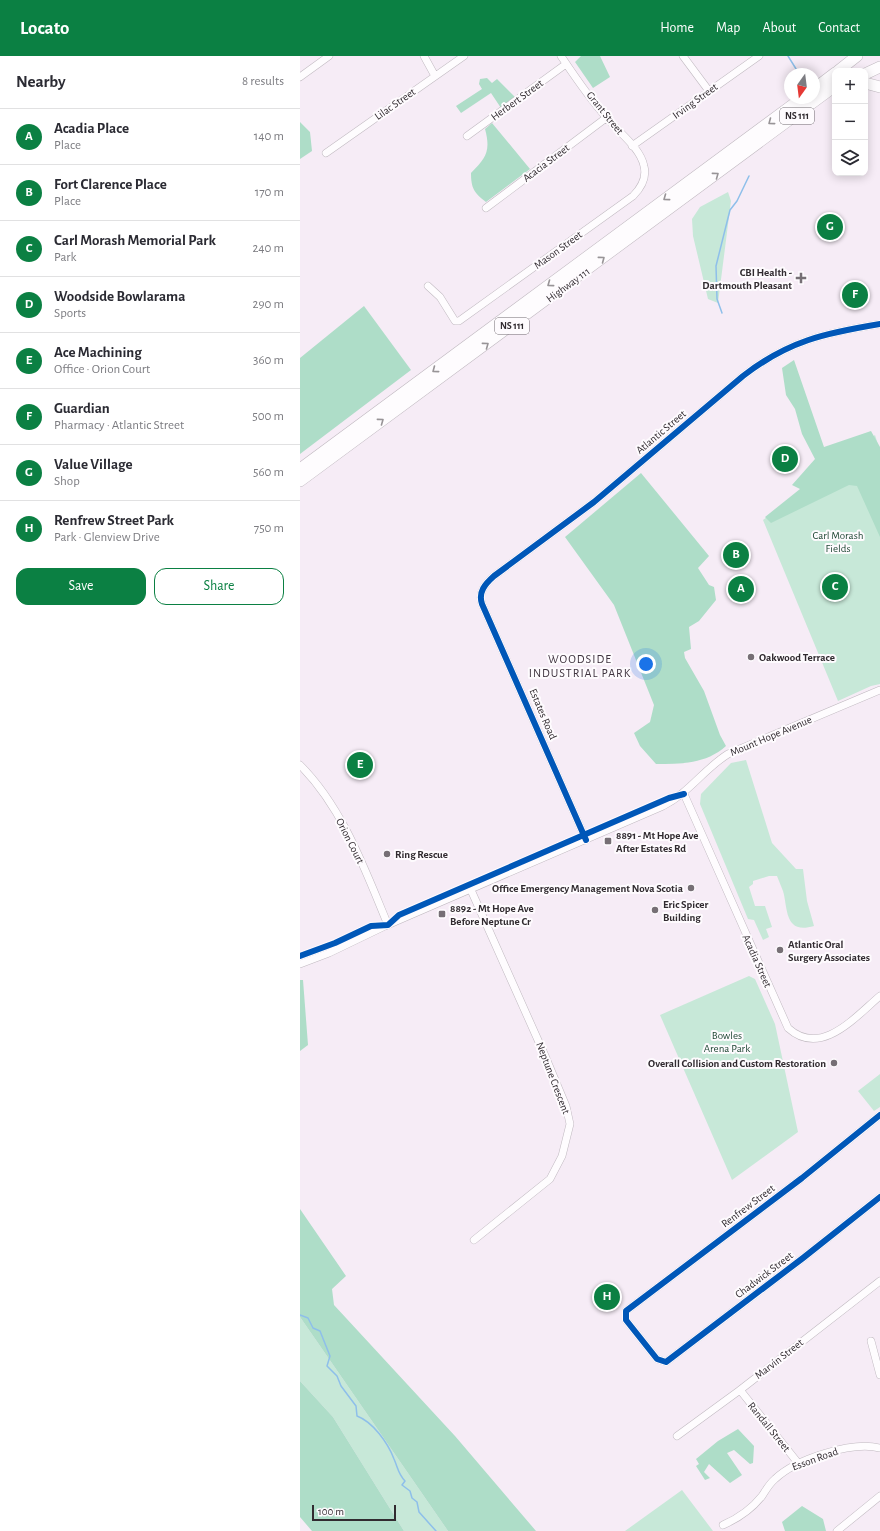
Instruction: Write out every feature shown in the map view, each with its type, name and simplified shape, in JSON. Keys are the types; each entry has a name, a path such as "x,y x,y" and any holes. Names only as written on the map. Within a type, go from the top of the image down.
{"highway":[{"path":"841,68 853,56"},
{"path":"841,68 857,56"},
{"path":"868,73 880,68"},
{"path":"820,84 832,75"},
{"path":"868,84 880,87"},
{"name":"Highway 111","path":"300,481 832,89"},
{"name":"Highway 111","path":"300,469 794,104"},
{"path":"300,464 399,396"},
{"path":"300,487 323,467 342,454 350,444"}],"street":[{"path":"300,77 329,56"},
{"path":"424,56 435,76"},
{"name":"Lilac Street","path":"326,153 464,56"},
{"name":"Grant Street","path":"561,56 606,118 632,146 643,161 645,172"},
{"path":"683,56 710,91"},
{"name":"Irving Street","path":"632,146 759,56"},
{"name":"Herbert Street","path":"467,136 566,64"},
{"name":"Acacia Street","path":"486,208 606,118"},
{"name":"Mason Street","path":"428,286 440,297 455,320 459,321 633,196 642,186 645,172"},
{"name":"Atlantic Street","path":"480,597 483,588 488,581 594,502 758,366 783,349 813,337 880,324"},
{"name":"Estates Road","path":"480,597 586,840"},
{"name":"Mount Hope Avenue","path":"300,964 329,953 388,925 472,890 663,806 684,794 715,763 728,754 880,690"},
{"name":"Orion Court","path":"300,765 331,805 347,833 388,925"},
{"name":"Acadia Street","path":"684,794 788,1028 797,1035 808,1038 827,1037 840,1029 880,996"},
{"name":"Neptune Crescent","path":"472,890 546,1058 566,1106 570,1124 562,1156 550,1179 474,1240"},
{"name":"Renfrew Street","path":"657,1359 626,1320 626,1311 880,1115"},
{"name":"Chadwick Street","path":"657,1359 661,1362 669,1360 803,1258 880,1197"},
{"name":"Marvin Street","path":"677,1436 740,1390 880,1280"},
{"path":"871,1341 880,1375"},
{"name":"Randall Street","path":"740,1390 798,1463"},
{"name":"Esson Road","path":"723,1525 746,1513 754,1506 774,1480 798,1463 854,1446 880,1448"},
{"path":"837,1531 880,1496"}],"green space":[{"path":"581,56 600,56 610,77 593,88 575,62"},
{"path":"487,78 492,83 497,79 515,97 501,108 491,93 461,113 456,106 482,89 479,84 480,79"},
{"path":"300,122 310,132 312,151 300,159"},
{"path":"492,123 530,169 486,202 474,190 471,173 486,154 487,137 485,129"},
{"path":"728,192 731,201 718,303 708,299 693,236 692,219 700,207"},
{"path":"364,306 411,370 300,454 300,358"},
{"path":"794,360 824,447 871,431 880,447 880,537 857,486 849,485 771,523 765,517 800,489 792,485 815,459 802,434 795,409 786,395 782,368"},
{"name":"Carl Morash Fields","path":"875,435 880,451 880,684 871,686 838,701 763,520"},
{"path":"641,473 709,556 698,568 709,585 714,587 716,600 699,621 689,627 691,649 684,652 685,658 704,691 720,735 726,746 702,760 693,762 656,764 640,746 634,733 650,722 654,705 614,605 565,537"},
{"path":"746,760 772,843 796,869 803,869 807,901 814,926 804,928 797,927 792,923 787,912 783,891 777,876 769,876 753,881 753,884 749,887 755,906 765,906 772,927 766,929 769,937 763,940 754,920 748,919 700,804 701,794 731,763"},
{"name":"Bowles Arena Park","path":"749,976 755,979 775,1024 798,1132 732,1180 660,1015"},
{"path":"300,980 303,980 308,1045 300,1051"},
{"path":"880,1074 880,1107 874,1111 858,1091"},
{"path":"300,1209 346,1276 332,1289 334,1305 455,1436 536,1531 448,1531 300,1317"},
{"path":"606,1284 621,1302 610,1311 596,1292"},
{"path":"300,1317 448,1531 404,1531 333,1417 300,1381"},
{"path":"300,1381 333,1417 404,1531 312,1531 300,1517"},
{"path":"738,1429 754,1446 753,1463 750,1464 734,1450 727,1453 742,1475 730,1483 709,1464 704,1472 710,1478 705,1480 696,1466 699,1464 696,1459 718,1441"},
{"path":"682,1490 713,1531 625,1531"},
{"path":"802,1506 823,1519 826,1531 785,1531 782,1522"}],"waterway":[{"path":"788,56 796,68"},
{"path":"722,313 717,299 716,266 730,210 737,201 749,176"},
{"path":"300,1315 308,1318 313,1328 320,1331 330,1356 327,1366 337,1376 341,1386 356,1406 357,1416 369,1423 384,1440 399,1473 405,1481 402,1485 410,1491 412,1498 417,1502 419,1512 436,1531"}],"cycle path":[{"path":"586,840 482,604 481,596 483,588 494,576 594,502 743,376 760,364 776,354 808,340 824,335 880,324"},
{"path":"300,956 335,943 371,926 388,925 399,915 669,798 684,794"},
{"path":"880,1115 802,1178 626,1311 626,1320 657,1359 666,1362 803,1258 880,1197"}],"place":[{"name":"Value Village","path":"830,227"},
{"name":"CBI Health - Dartmouth Pleasant","path":"801,278"},
{"name":"Guardian","path":"855,295"},
{"name":"Woodside Bowlarama","path":"785,459"},
{"name":"Fort Clarence Place","path":"736,555"},
{"name":"Carl Morash Memorial Park","path":"835,587"},
{"name":"Acadia Place","path":"741,589"},
{"name":"Oakwood Terrace","path":"751,657"},
{"name":"Ace Machining","path":"360,765"},
{"name":"8891 - Mt Hope Ave After Estates Rd","path":"608,841"},
{"name":"Ring Rescue","path":"387,854"},
{"name":"Office Emergency Management Nova Scotia","path":"691,888"},
{"name":"Eric Spicer Building","path":"655,910"},
{"name":"8892 - Mt Hope Ave Before Neptune Cr","path":"442,914"},
{"name":"Atlantic Oral Surgery Associates","path":"780,950"},
{"name":"Overall Collision and Custom Restoration","path":"834,1063"},
{"name":"Renfrew Street Park","path":"607,1297"}],"district":[{"name":"WOODSIDE INDUSTRIAL PARK","path":"580,666"}]}
